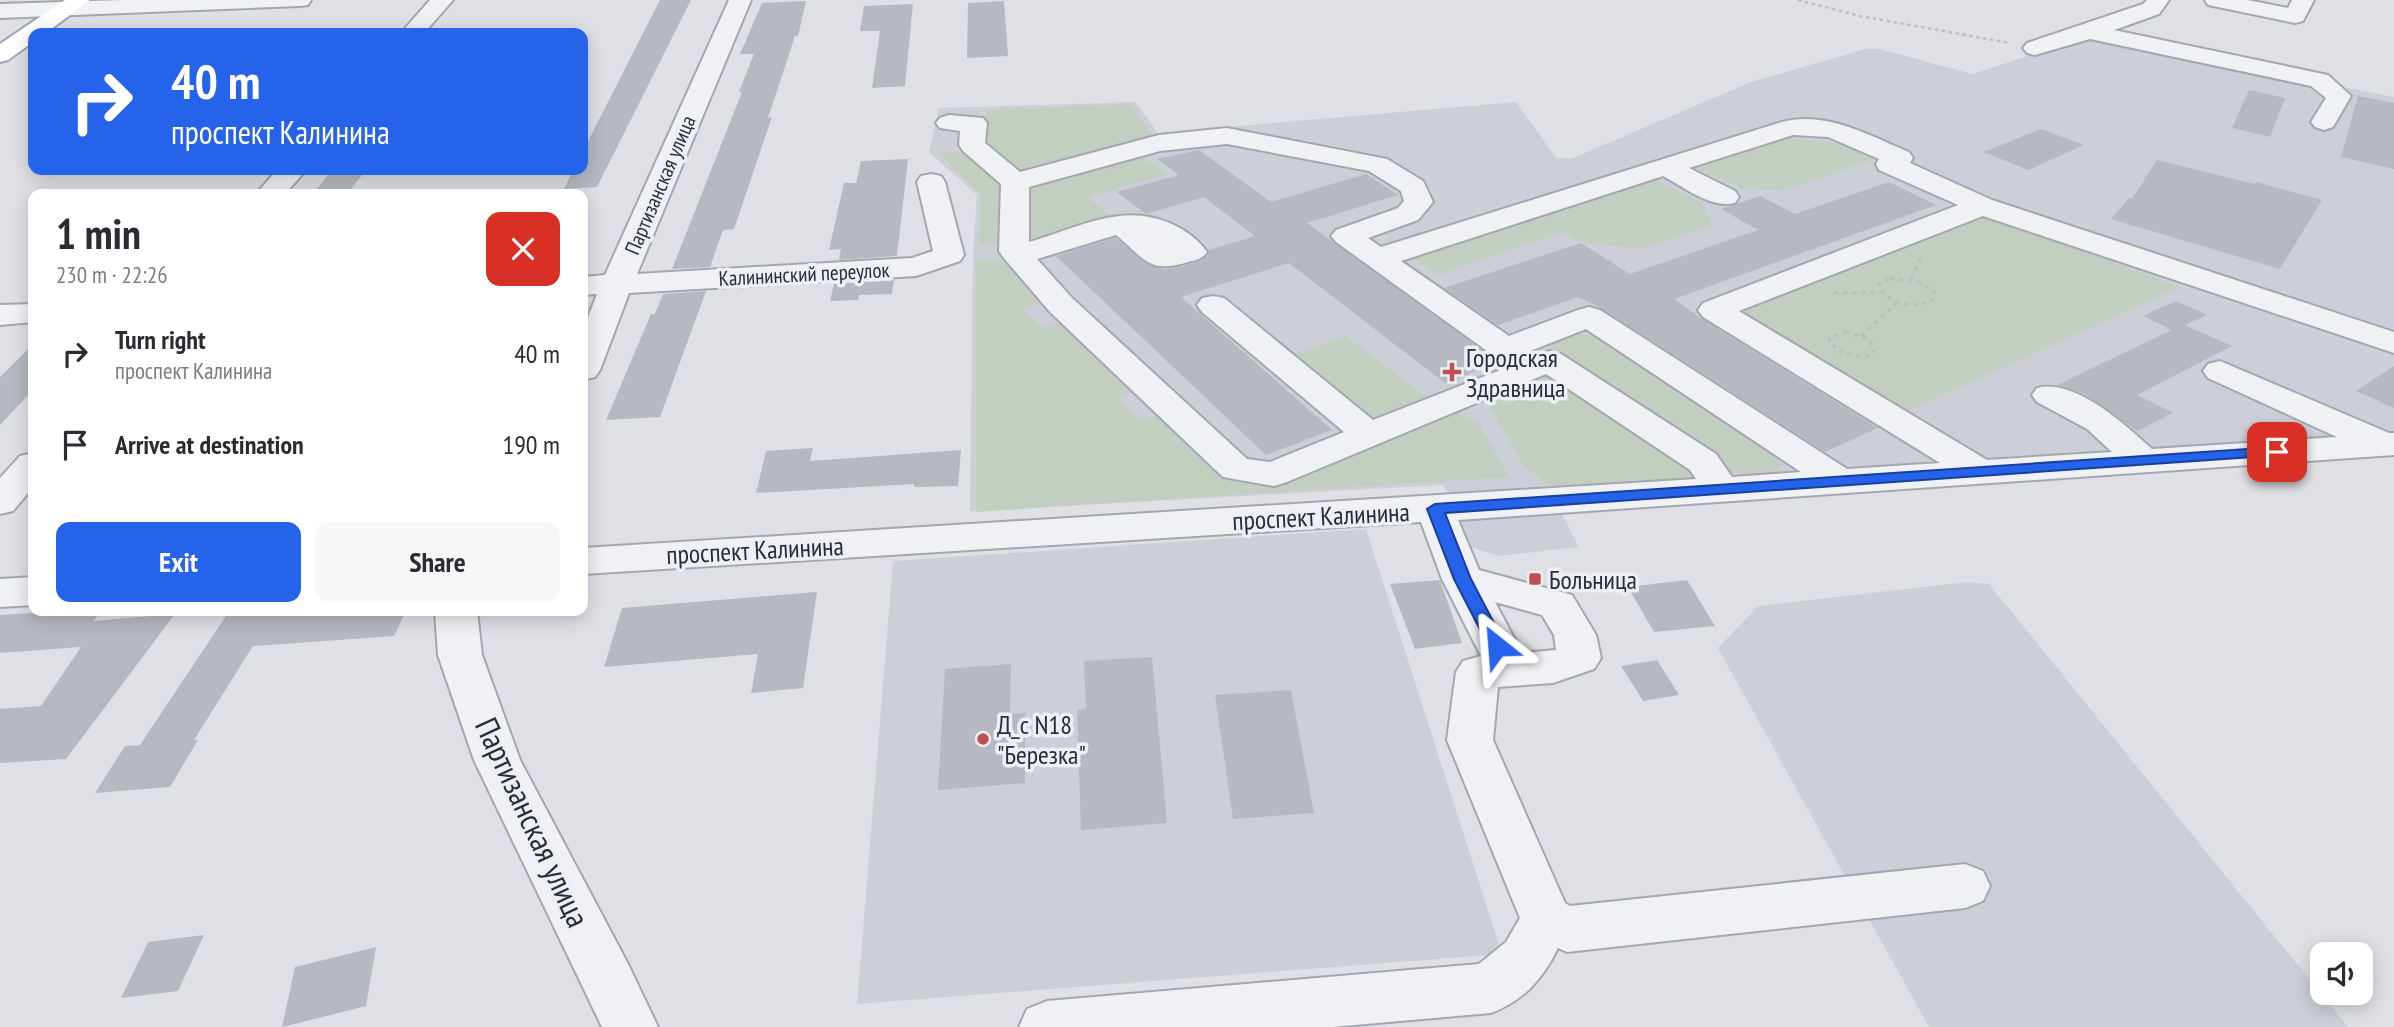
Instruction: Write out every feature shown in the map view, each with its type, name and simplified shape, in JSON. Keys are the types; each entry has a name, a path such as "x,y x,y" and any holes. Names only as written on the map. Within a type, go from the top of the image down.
{"main road":[{"path":"39,28 73,4"},
{"path":"0,55 28,35"}],"street":[{"path":"0,11 73,4 300,0"},
{"path":"417,28 442,0"},
{"name":"Партизанская улица","path":"588,357 740,0"},
{"path":"2035,48 2151,9 2158,0"},
{"path":"2216,0 2295,16 2304,0"},
{"path":"2089,32 2319,80 2339,96 2324,122"},
{"path":"946,135 974,123 972,145 1015,182"},
{"path":"1378,258 1791,127 1832,129 1900,158 1889,164 1982,206 2394,343"},
{"path":"1015,182 1159,143 1227,136 1377,165 1413,187 1419,202 1408,214 1346,236 1518,359 1549,361 1703,462 1721,489"},
{"path":"1666,167 1725,197"},
{"path":"275,189 287,175"},
{"name":"Калининский переулок","path":"588,286 916,267 949,255 931,182"},
{"path":"1015,182 1014,251 1061,305 1236,469 1274,474 1369,435 1518,359 1589,317 1839,481"},
{"path":"1980,471 1714,310 1982,206"},
{"path":"1018,255 1121,224"},
{"path":"1213,305 1369,435"},
{"path":"0,315 28,313"},
{"path":"2220,371 2389,445"},
{"path":"2049,395 2100,421 2143,461"},
{"name":"проспект Калинина","path":"588,561 1435,509 2389,445"},
{"path":"0,502 28,470"},
{"path":"1435,509 1462,579 1509,669"},
{"path":"1462,579 1557,605 1575,635 1579,658 1553,667 1478,671 1470,740 1546,919 1567,929 1965,886"},
{"path":"0,593 28,591"},
{"name":"Партизанская улица","path":"456,616 460,656 497,760 630,1027"},
{"path":"1047,1027 1491,988 1525,959 1546,919"}],"path":[{"path":"1798,0 1860,16 2035,48"},
{"path":"1861,336 1898,302 1922,305 1936,298 1934,292 1921,283 1900,278 1883,280 1879,284 1882,293 1898,302"},
{"path":"1838,333 1861,336 1874,344 1875,350 1866,357 1844,355 1828,342 1829,338 1838,333"}],"shaded area":[{"path":"2086,37 2394,97 2394,456 1559,509 1579,547 1500,556 1470,547 1444,485 970,511 973,255 977,195 929,152 939,108 1135,102 1158,133 1516,102 1556,158 1571,159 1751,82 1865,49 1879,49 1973,74"},
{"path":"1366,529 1502,954 857,1004 893,561"},
{"path":"1967,582 1989,584 2310,980 2310,1005 2330,1005 2348,1027 1929,1027 1718,648 1758,606"}],"green space":[{"path":"1130,104 1153,138 1017,174 980,141 987,110"},
{"path":"1786,138 1854,145 1881,157 1786,190 1743,189 1698,169"},
{"path":"965,151 1002,183 1000,244 979,245 981,194 938,153"},
{"path":"1135,152 1168,174 1088,197 1112,218 1042,239 1028,239 1022,183"},
{"path":"1652,178 1702,203 1712,226 1643,249 1580,242 1563,232 1438,275 1409,256"},
{"path":"1981,215 2181,287 1890,419 1712,313"},
{"path":"1006,258 1047,300 1023,309 1043,328 1067,321 1137,390 1117,397 1139,420 1161,413 1224,475 1454,412 1479,423 1509,477 976,512 976,260"},
{"path":"1578,333 1597,337 1774,447 1782,461 1779,471 1765,477 1725,471 1552,356 1549,344 1557,335"},
{"path":"1346,336 1432,401 1371,426 1286,357"},
{"path":"1540,374 1566,379 1691,463 1701,480 1574,491 1547,483 1524,467 1486,399"}],"building":[{"path":"660,0 691,0 597,187 564,189 571,175 588,175 588,141"},
{"path":"806,1 798,36 795,36 768,118 772,117 734,229 723,230 710,267 672,269 742,92 739,92 754,54 740,54 762,3"},
{"path":"1004,1 1008,56 967,58 968,3"},
{"path":"913,4 905,86 872,88 880,31 860,31 864,6"},
{"path":"2249,90 2285,98 2270,137 2232,128"},
{"path":"2358,96 2394,103 2394,169 2341,157"},
{"path":"2041,129 2084,145 2028,170 1984,152"},
{"path":"1199,150 1271,202 1366,174 1398,195 1307,223 1499,362 1445,383 1289,263 1181,297 1332,430 1266,455 1056,256 1115,238 1147,264 1164,269 1175,268 1200,261 1209,254 1209,250 1255,236 1204,197 1146,214 1117,192 1179,175 1157,159"},
{"path":"908,159 897,256 839,260 841,249 829,250 844,183 856,183 861,161"},
{"path":"2157,160 2322,200 2280,269 2111,219 2129,198 2132,199"},
{"path":"328,175 362,175 351,189 317,189"},
{"path":"1889,182 1936,205 1674,299 1878,428 1825,452 1601,308 1578,297 1498,325 1444,288 1581,243 1630,274 1758,230 1721,209 1760,196 1795,214"},
{"path":"894,280 892,294 859,295 858,300 830,301 834,284"},
{"path":"706,291 660,417 606,420 651,314 655,314 663,294"},
{"path":"2176,301 2207,315 2185,325 2232,346 2137,395 2173,413 2137,431 2084,394 2057,385 2172,330 2143,316"},
{"path":"28,349 28,395 0,425 0,377"},
{"path":"2394,366 2394,408 2356,391"},
{"path":"813,448 810,461 961,450 958,486 914,487 914,484 756,493 766,451"},
{"path":"1440,580 1462,643 1415,649 1390,584"},
{"path":"1687,580 1715,626 1654,632 1628,587"},
{"path":"817,592 803,688 751,693 758,654 604,667 622,608"},
{"path":"28,613 28,616 97,616 93,621 173,616 66,759 0,763 0,709 41,706 81,647 0,653 0,615"},
{"path":"226,616 404,616 394,636 253,646 194,740 198,740 170,787 95,793 125,746 140,745"},
{"path":"1152,657 1167,823 1081,830 1077,710 1086,709 1084,661"},
{"path":"1657,660 1679,695 1643,701 1621,666"},
{"path":"1011,664 1010,714 1025,713 1025,783 938,790 945,669"},
{"path":"1291,690 1314,813 1233,819 1215,695"},
{"path":"204,935 178,991 121,998 148,942"},
{"path":"376,947 366,1006 282,1027 295,967"}],"place":[{"name":"Городская Здравница","path":"1452,372"},
{"name":"Больница","path":"1535,579"},
{"name":"Д_с N18 \"Березка\"","path":"983,739"}],"route":[{"path":"1497,646 1462,579 1435,509 2277,452"}]}
